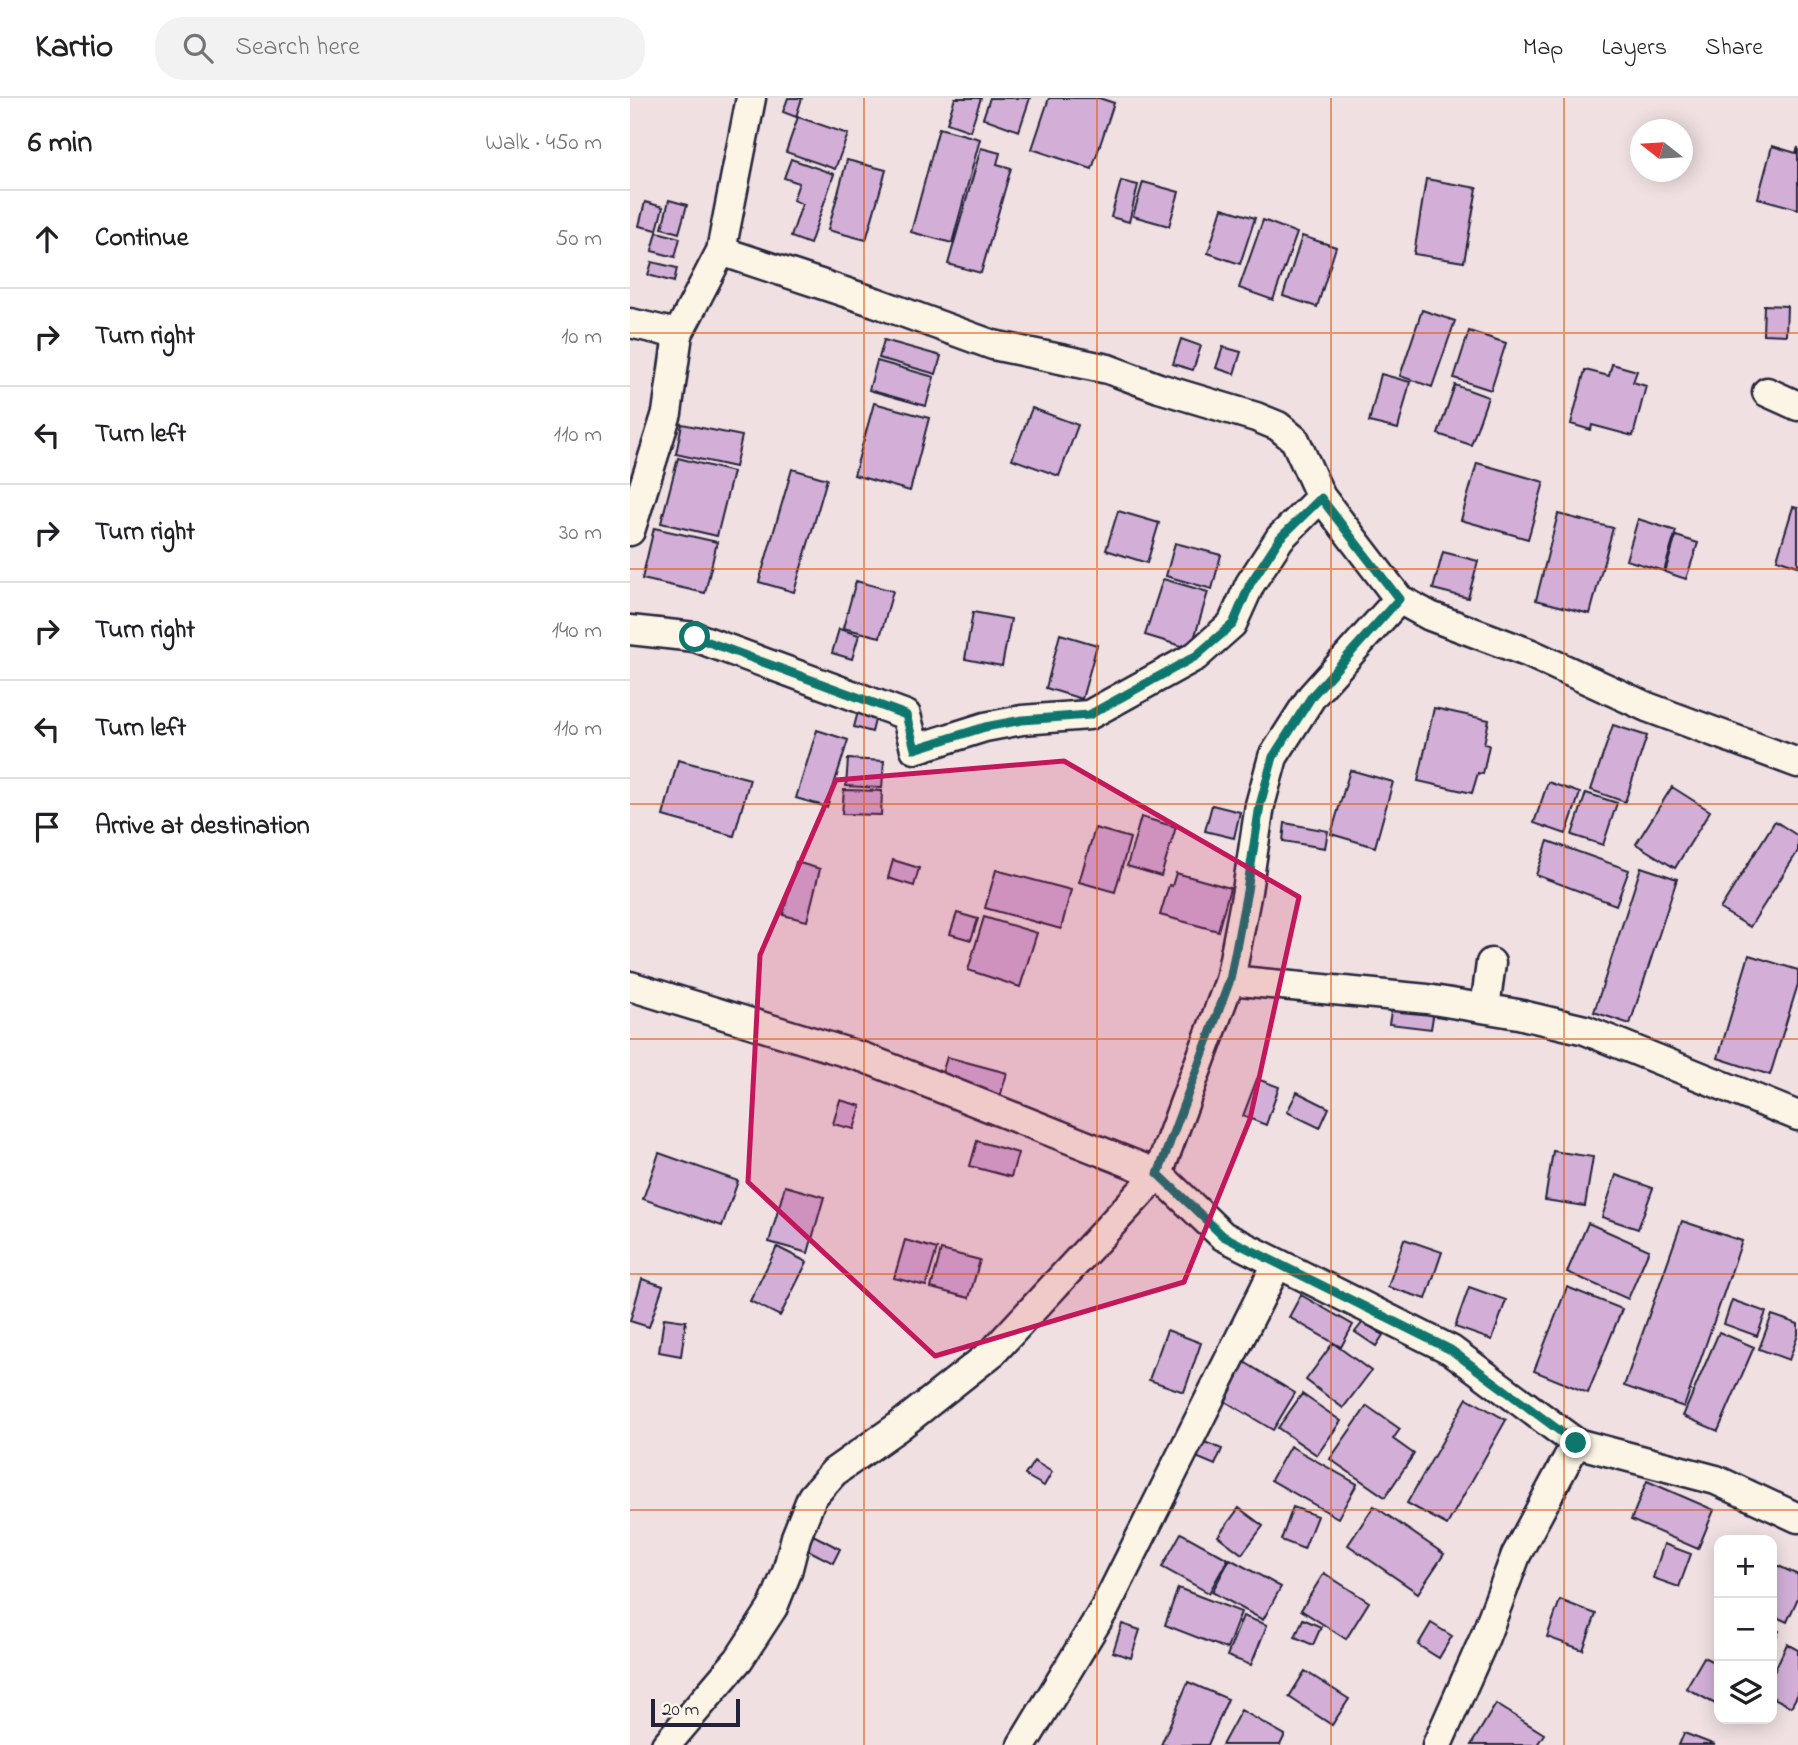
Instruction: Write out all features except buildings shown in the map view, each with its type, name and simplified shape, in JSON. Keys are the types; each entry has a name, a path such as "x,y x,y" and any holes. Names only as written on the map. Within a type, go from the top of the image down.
{"street":[{"path":"630,531 667,413 678,334 722,251 751,98"},
{"path":"722,251 876,302 993,345 1108,369 1278,426 1296,440 1321,498 1399,599 1430,616 1529,653 1647,707 1798,762"},
{"path":"630,323 678,334"},
{"path":"1767,392 1798,406"},
{"path":"630,630 695,637 906,715 915,749 985,727 1022,720 1089,715 1196,656 1233,624 1250,584 1280,538 1321,498"},
{"path":"666,1745 739,1659 773,1607 812,1497 834,1472 898,1427 993,1352 1158,1174 1230,980 1260,805 1273,757 1312,696 1399,599"},
{"path":"1485,1008 1491,963"},
{"path":"1230,980 1413,997 1485,1008 1586,1030 1798,1116"},
{"path":"630,986 865,1058 1158,1174 1223,1236 1451,1350 1576,1443 1716,1480 1798,1518"},
{"path":"1021,1745 1105,1608 1277,1264"},
{"path":"1437,1745 1485,1637 1516,1555 1576,1443"}],"highlighted area":[{"path":"1064,761 1299,897 1250,1119 1184,1282 935,1356 748,1182 760,955 836,780"}],"route":[{"path":"695,637 906,715 915,749 985,727 1022,720 1089,715 1196,656 1233,624 1250,584 1280,538 1321,498 1399,599 1312,696 1273,757 1260,805 1230,980 1158,1174 1223,1236 1451,1350 1576,1443"}]}
